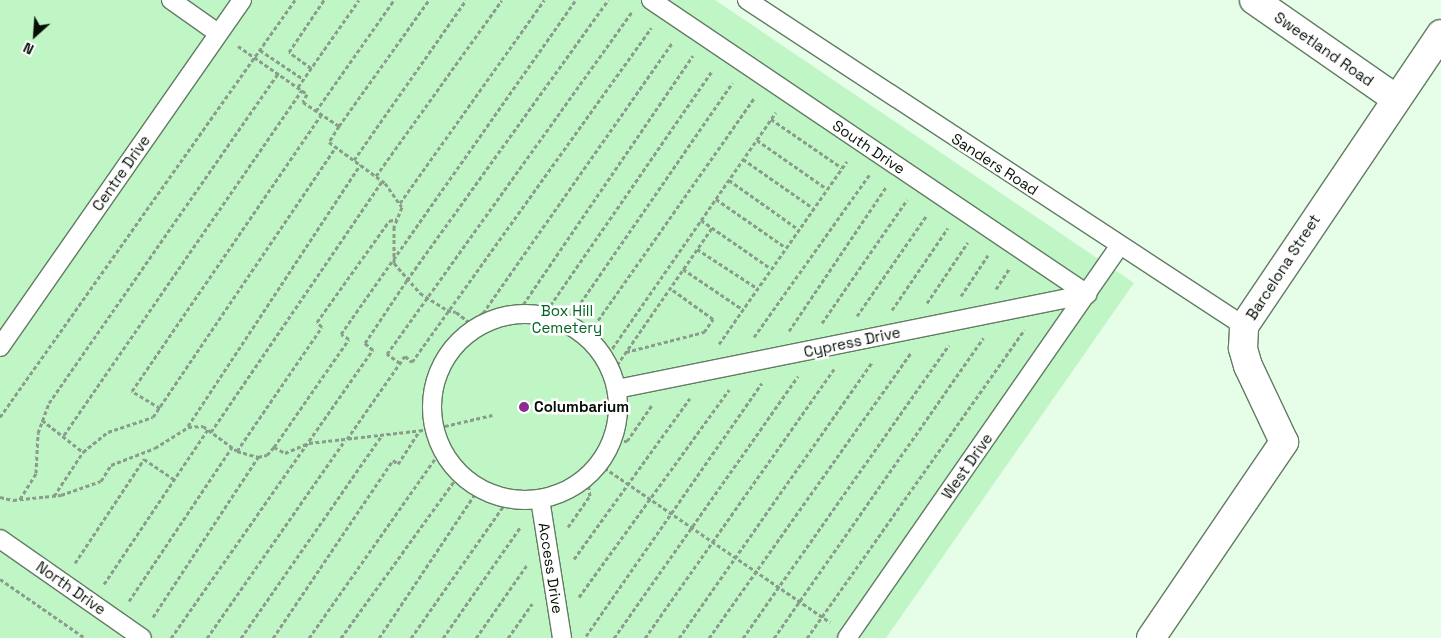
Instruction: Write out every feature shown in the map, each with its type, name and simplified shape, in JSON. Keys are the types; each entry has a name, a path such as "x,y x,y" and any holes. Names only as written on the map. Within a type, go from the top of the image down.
{"street":[{"name":"Sweetland Road","path":"1254,0 1395,98"},
{"name":"Barcelona Street","path":"1151,638 1284,442 1248,366 1243,348 1244,326 1395,98 1441,34"}],"lane":[{"path":"171,0 218,34"},
{"name":"Centre Drive","path":"0,347 242,0"},
{"name":"Sanders Road","path":"747,0 1119,246 1244,326"},
{"name":"South Drive","path":"658,4 1087,294"},
{"name":"West Drive","path":"848,636 1119,246"},
{"name":"Cypress Drive","path":"611,374 672,378 1087,294"},
{"path":"516,315 543,316 566,324 587,336 611,374 618,419 611,441 593,470 568,490 540,499 509,498 479,488 460,473 427,429 434,384 443,362 472,325 503,316 516,315"},
{"name":"Access Drive","path":"540,499 561,631"},
{"name":"North Drive","path":"0,539 141,638"}],"path":[{"path":"0,417 295,0"},
{"path":"311,68 289,52 324,0"},
{"path":"298,87 359,0"},
{"path":"316,111 394,0"},
{"path":"429,0 329,142 382,181 402,207 397,220 394,260 407,280 427,297 447,310 456,312 472,325 483,313 686,23"},
{"path":"354,160 466,0"},
{"path":"376,177 502,0"},
{"path":"400,204 544,0"},
{"path":"188,426 203,426 237,451 258,457 267,455 349,339 342,334 576,0"},
{"path":"172,638 373,350 365,343 407,280 608,0"},
{"path":"206,638 405,356 412,362 658,4"},
{"path":"400,363 387,354 634,8"},
{"path":"218,34 302,90 307,94 303,102 339,126"},
{"path":"516,315 706,37"},
{"path":"260,50 303,79"},
{"path":"543,316 726,51"},
{"path":"566,324 745,64"},
{"path":"20,500 36,473 38,433 48,403 278,73"},
{"path":"587,336 768,79"},
{"path":"64,435 302,90"},
{"path":"611,374 701,220 789,93"},
{"path":"160,408 132,390 321,115"},
{"path":"771,119 842,168"},
{"path":"756,140 827,189"},
{"path":"508,638 630,484 704,372 742,309 861,142"},
{"path":"54,496 83,452 108,432 153,417 336,147"},
{"path":"561,631 883,156"},
{"path":"743,160 813,208"},
{"path":"0,497 20,500 54,496 101,481 111,465 155,448 188,426 360,165"},
{"path":"584,638 672,513 899,168"},
{"path":"729,180 798,229"},
{"path":"91,602 174,479 382,181"},
{"path":"614,638 693,527 920,182"},
{"path":"837,345 940,196"},
{"path":"716,199 785,247"},
{"path":"874,337 961,209"},
{"path":"237,451 322,327 317,322 389,221 397,220"},
{"path":"701,220 770,268"},
{"path":"679,638 980,222"},
{"path":"611,374 712,228"},
{"path":"709,638 1001,236"},
{"path":"697,249 757,288"},
{"path":"743,638 1021,250"},
{"path":"683,269 742,309"},
{"path":"625,353 704,332 713,319 670,288"},
{"path":"807,638 1043,303"},
{"path":"774,638 1002,311"},
{"path":"645,638 854,341"},
{"path":"611,441 627,441 672,378"},
{"path":"274,447 285,453 309,443 427,429 492,415"},
{"path":"42,420 64,435 83,452"},
{"path":"273,638 393,460 398,464 427,429"},
{"path":"241,638 382,434"},
{"path":"116,620 232,447"},
{"path":"309,638 442,449"},
{"path":"141,638 258,457"},
{"path":"62,582 144,460 174,479"},
{"path":"476,638 547,546 590,496 593,470 630,484 779,586 848,636"},
{"path":"342,638 460,473"},
{"path":"379,638 479,488"},
{"path":"411,638 509,498"},
{"path":"443,638 540,499"},
{"path":"0,579 85,638"}],"green space":[{"name":"Box Hill Cemetery","path":"0,0 715,0 1134,283 886,638 0,638"}],"place":[{"name":"Columbarium","path":"524,407"}]}
